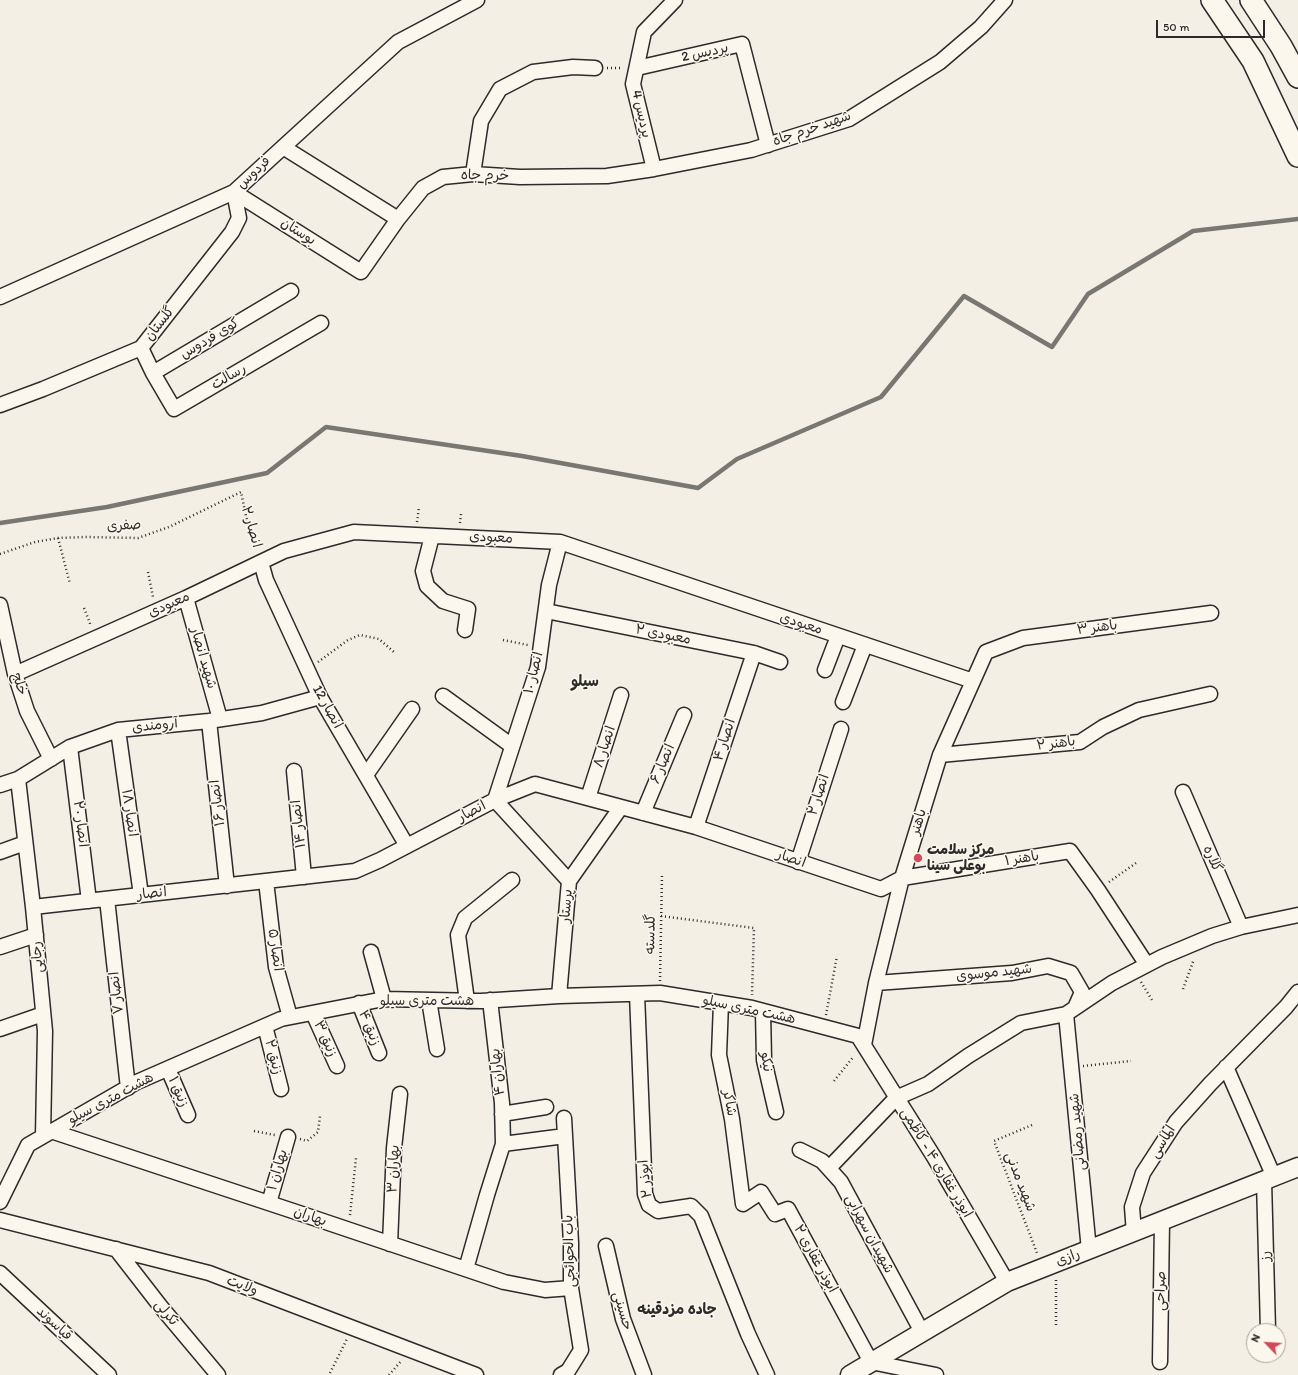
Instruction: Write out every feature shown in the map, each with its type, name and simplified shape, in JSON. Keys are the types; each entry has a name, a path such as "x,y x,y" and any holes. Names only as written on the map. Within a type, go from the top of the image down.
{"highway":[{"path":"1212,0 1253,61 1298,156"},
{"path":"1257,5 1298,77"}],"main road":[{"name":"رازی","path":"850,1375 1007,1282 1298,1167"}],"street":[{"name":"فردوس","path":"0,297 234,192 398,42 477,0"},
{"name":"پردیس 4","path":"654,169 633,84 644,32 675,0"},
{"name":"شهید خرم جاه","path":"654,169 751,150 849,119 940,62 981,27 1005,0"},
{"name":"پردیس 2","path":"637,68 742,44 768,144"},
{"path":"473,174 481,122 500,89 533,72 573,67 595,68"},
{"path":"283,146 398,219"},
{"name":"خرم جاه","path":"361,272 398,219 423,188 443,177 473,174 520,177 607,176 654,169"},
{"name":"بوستان","path":"234,192 361,272"},
{"name":"گلستان","path":"0,405 142,348 232,232 239,218 234,192"},
{"name":"کوی فردوس","path":"153,373 291,291"},
{"name":"رسالت","path":"153,373 174,409 321,323"},
{"path":"142,348 153,373"},
{"name":"معبودی","path":"15,674 186,598 284,551 354,532 560,542 973,681"},
{"path":"432,536 423,571 427,586 443,601 468,609 465,630"},
{"name":"انصار ۱۰","path":"494,800 538,667 549,585 560,542"},
{"name":"انصار 12","path":"261,562 266,580 320,697 407,846"},
{"name":"شهید انصار","path":"186,598 214,720"},
{"name":"خلج","path":"0,605 15,674 27,711 51,759"},
{"name":"معبودی ۲","path":"546,611 754,653 780,662"},
{"name":"باهنر ۳","path":"986,652 1023,638 1211,613"},
{"path":"825,670 838,636"},
{"path":"843,702 866,645"},
{"name":"باهنر","path":"864,1045 876,983 902,878 940,755 986,652"},
{"name":"انصار ۴","path":"696,827 754,653"},
{"name":"باهنر ۲","path":"940,755 1080,742 1103,727 1139,710 1210,694"},
{"name":"انصار ۸","path":"588,798 621,695"},
{"path":"443,696 512,746"},
{"name":"آرومندی","path":"0,785 18,779 70,747 118,730 214,720 262,713 320,697"},
{"path":"366,775 412,709"},
{"name":"انصار ۶","path":"642,813 684,715"},
{"name":"انصار ۱۶","path":"214,720 227,886"},
{"name":"انصار ۲","path":"798,862 841,729"},
{"name":"انصار ۱۸","path":"118,730 140,895"},
{"name":"انصار ۲۰","path":"70,747 90,901"},
{"name":"انصار ۱۴","path":"294,771 304,877"},
{"name":"رجایی","path":"18,779 44,1014 47,1133"},
{"name":"انصار","path":"33,907 355,871 407,846 494,800 535,784 696,827 881,890 902,878"},
{"name":"گلاره","path":"1183,792 1242,927"},
{"path":"494,800 569,882"},
{"name":"پرستار","path":"559,996 569,882 621,807"},
{"path":"0,852 25,843"},
{"name":"باهنر ۱","path":"902,878 1070,851 1098,890"},
{"path":"467,1001 458,934 465,918 512,880"},
{"name":"انصار ۵","path":"266,881 276,967 290,1017"},
{"path":"1098,890 1141,968"},
{"name":"انصار ۷","path":"107,899 128,1088"},
{"path":"829,1168 896,1098 928,1084 968,1056 1021,1023 1071,1011 1112,983 1162,957 1200,941 1242,927 1298,914"},
{"path":"0,947 36,935"},
{"path":"371,952 384,998"},
{"name":"شهید موسوی","path":"876,983 1012,973 1048,966 1071,973 1082,992 1071,1011"},
{"name":"الماسی","path":"1134,1233 1132,1207 1143,1173 1176,1122 1226,1067 1286,1007 1298,992"},
{"name":"ابوذر ۲","path":"637,994 645,1194 649,1205 658,1211 691,1206 701,1216 748,1334 767,1375"},
{"name":"هشت متری سیلو","path":"0,1202 28,1145 128,1088 281,1019 384,998 467,1001 559,996 660,994 757,1009 858,1036 864,1045"},
{"path":"429,1000 438,1049"},
{"name":"بهاران ۴","path":"466,1270 503,1144 502,1114 490,1000"},
{"name":"زنبق ۴","path":"359,1003 379,1053"},
{"name":"شاکر","path":"721,1003 719,1055 732,1119 743,1204"},
{"name":"نیکو","path":"757,1009 764,1060 776,1112"},
{"name":"شهید رمضانی","path":"1071,1011 1072,1067 1088,1250"},
{"name":"زنبق ۳","path":"313,1013 337,1066"},
{"path":"0,1029 44,1014"},
{"name":"زنبق ۲","path":"265,1026 281,1089"},
{"name":"ابوذر غفاری ۴ - کاظمی","path":"864,1045 934,1157 1007,1282"},
{"path":"1226,1067 1269,1179"},
{"name":"زنبق ۱","path":"168,1069 188,1115"},
{"name":"بهاران ۳","path":"390,1244 394,1148 400,1094"},
{"path":"502,1114 546,1107"},
{"name":"باب الحوائجی","path":"561,1375 568,1371 580,1350 571,1288 571,1243 564,1118"},
{"name":"بهاران","path":"47,1133 269,1203 504,1282 545,1290 571,1288"},
{"path":"503,1144 565,1136"},
{"name":"۱ بهاران","path":"269,1203 288,1137"},
{"name":"شهیدان سهرابی","path":"800,1150 822,1161 841,1182 922,1332"},
{"name":"رز","path":"1268,1323 1269,1179"},
{"name":"ابوذر غفاری ۲","path":"743,1204 761,1192 775,1214 788,1210 871,1362"},
{"name":"ولایت","path":"0,1220 209,1273 476,1375"},
{"name":"صراحی","path":"1160,1362 1162,1221"},
{"name":"حسینی","path":"606,1246 623,1319 644,1375"},
{"name":"تکرلی","path":"116,1249 166,1313 218,1375"},
{"name":"قیاسوند","path":"0,1273 108,1375"},
{"path":"871,1362 936,1375"}],"path":[{"path":"595,68 637,68"},
{"name":"صفری","path":"0,554 35,542 58,538 138,538 169,527 241,492"},
{"name":"انصار ۲","path":"241,492 246,516 261,562"},
{"path":"58,538 70,584"},
{"path":"148,572 156,611"},
{"path":"84,608 96,638"},
{"path":"307,670 348,640 360,635 379,639 394,652"},
{"path":"503,640 541,648"},
{"path":"1098,890 1136,863"},
{"name":"گلدسته","path":"660,994 662,875"},
{"path":"661,916 754,928 757,1009"},
{"path":"1183,989 1200,941"},
{"path":"824,1027 837,956"},
{"path":"1141,968 1152,1000"},
{"path":"834,1081 864,1045"},
{"path":"1072,1067 1131,1061"},
{"name":"شهید مدنی","path":"1032,1125 994,1141 1050,1266"},
{"path":"348,1230 356,1158"},
{"path":"1050,1266 1056,1325"},
{"path":"330,1373 353,1328"}],"waterway":[{"path":"0,523 107,507 267,473 326,427 522,456 698,488 737,459 881,397 964,296 1052,347 1088,294 1193,231 1298,219"}],"place":[{"name":"مرکز سلامت بوعلی سینا","path":"918,858"}],"district":[{"name":"سیلو","path":"585,682"},
{"name":"جاده مزدقینه","path":"677,1310"}]}
